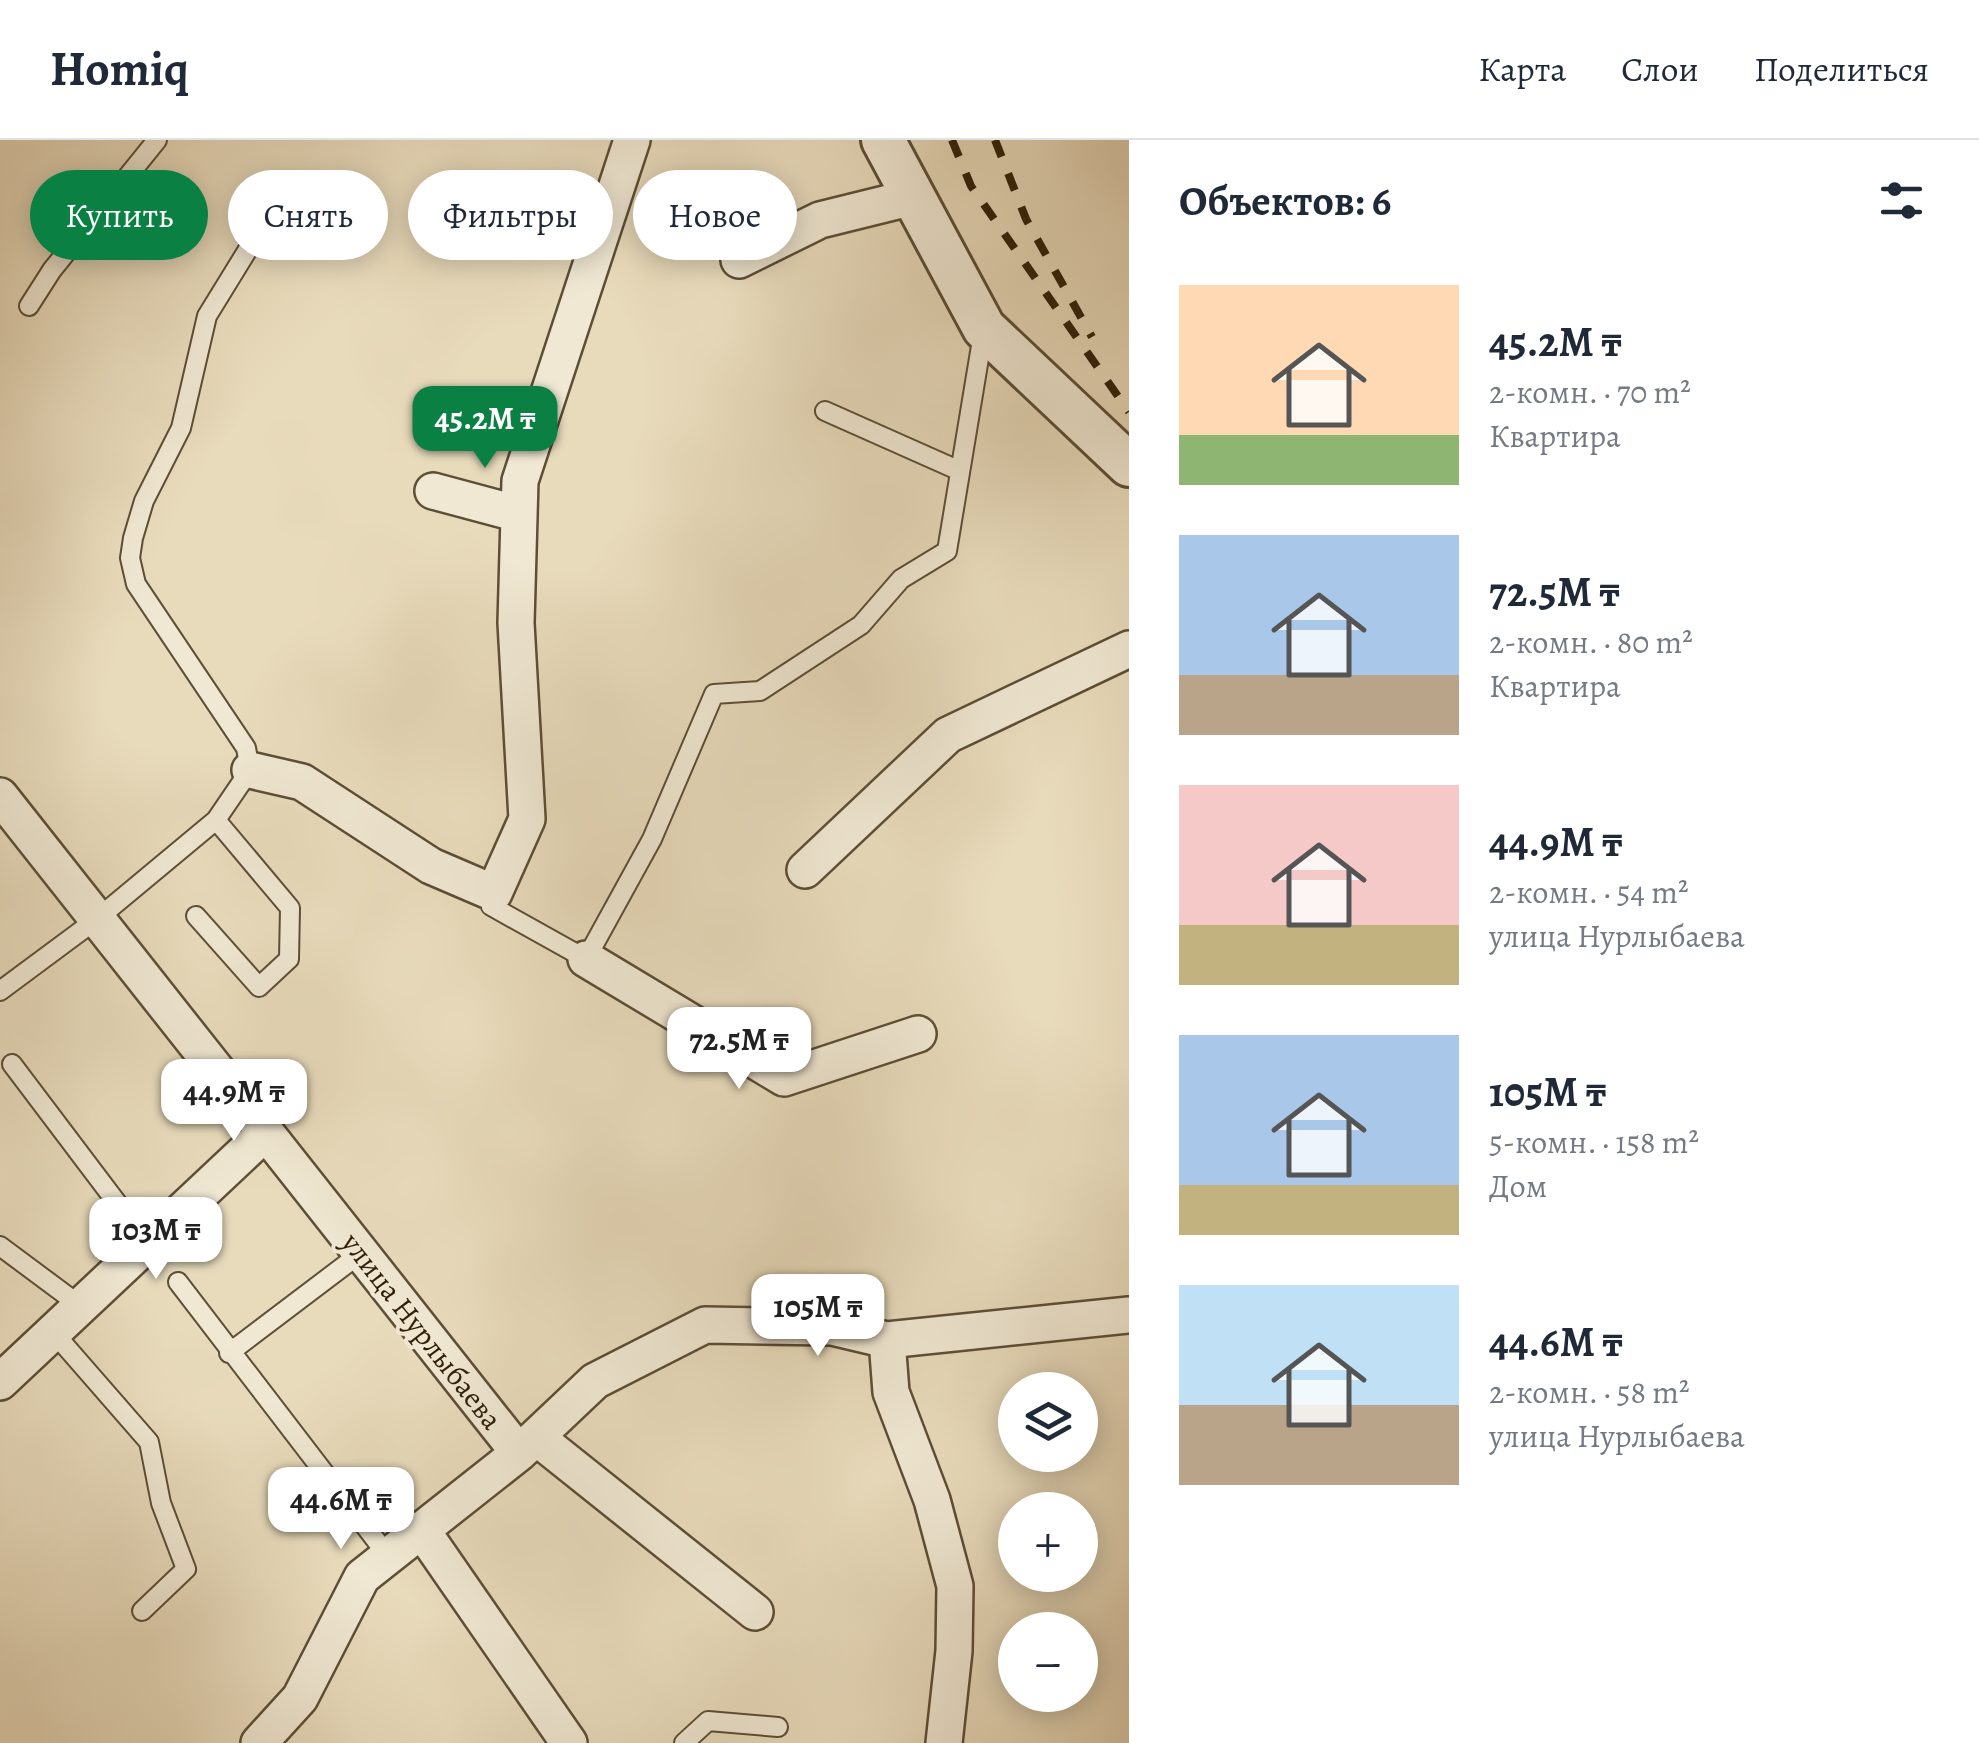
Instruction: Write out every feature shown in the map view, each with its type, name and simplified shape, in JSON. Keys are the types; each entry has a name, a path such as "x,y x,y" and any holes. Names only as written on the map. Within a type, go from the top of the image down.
{"street":[{"path":"250,770 302,782 431,866 494,893 528,819 516,623 520,480 632,140"},
{"path":"883,140 984,328 1129,465"},
{"path":"797,231 820,220 914,196"},
{"path":"433,491 519,514"},
{"path":"805,870 948,735 1129,649"},
{"name":"улица Нурлыбаева","path":"0,796 361,1253 527,1445 362,1577 300,1698 259,1743"},
{"path":"586,959 784,1078 918,1034"},
{"path":"0,1382 266,1132"},
{"path":"755,1612 527,1445 595,1381 704,1325 832,1326 887,1340 1129,1315"},
{"path":"887,1340 891,1392 932,1500 954,1586 954,1650 944,1743"},
{"path":"421,1529 570,1743"}],"lane":[{"path":"29,306 52,270 157,140"},
{"path":"0,991 98,918 216,820 250,770 246,748 136,584 130,558 144,502 181,428 207,316 241,260"},
{"path":"494,893 491,906 586,959 652,839 714,694 760,691 861,625 900,580 947,551 984,328"},
{"path":"825,410 960,472"},
{"path":"196,916 259,986 289,959 290,908 216,820"},
{"path":"12,1064 148,1244"},
{"path":"0,1246 82,1307"},
{"path":"229,1353 361,1253"},
{"path":"178,1282 388,1556"},
{"path":"54,1333 149,1442 162,1503 186,1569 142,1611"},
{"path":"684,1743 708,1721 778,1726"}],"railway":[{"path":"952,140 971,186 1129,412"},
{"path":"995,140 1026,219 1092,337"}]}
